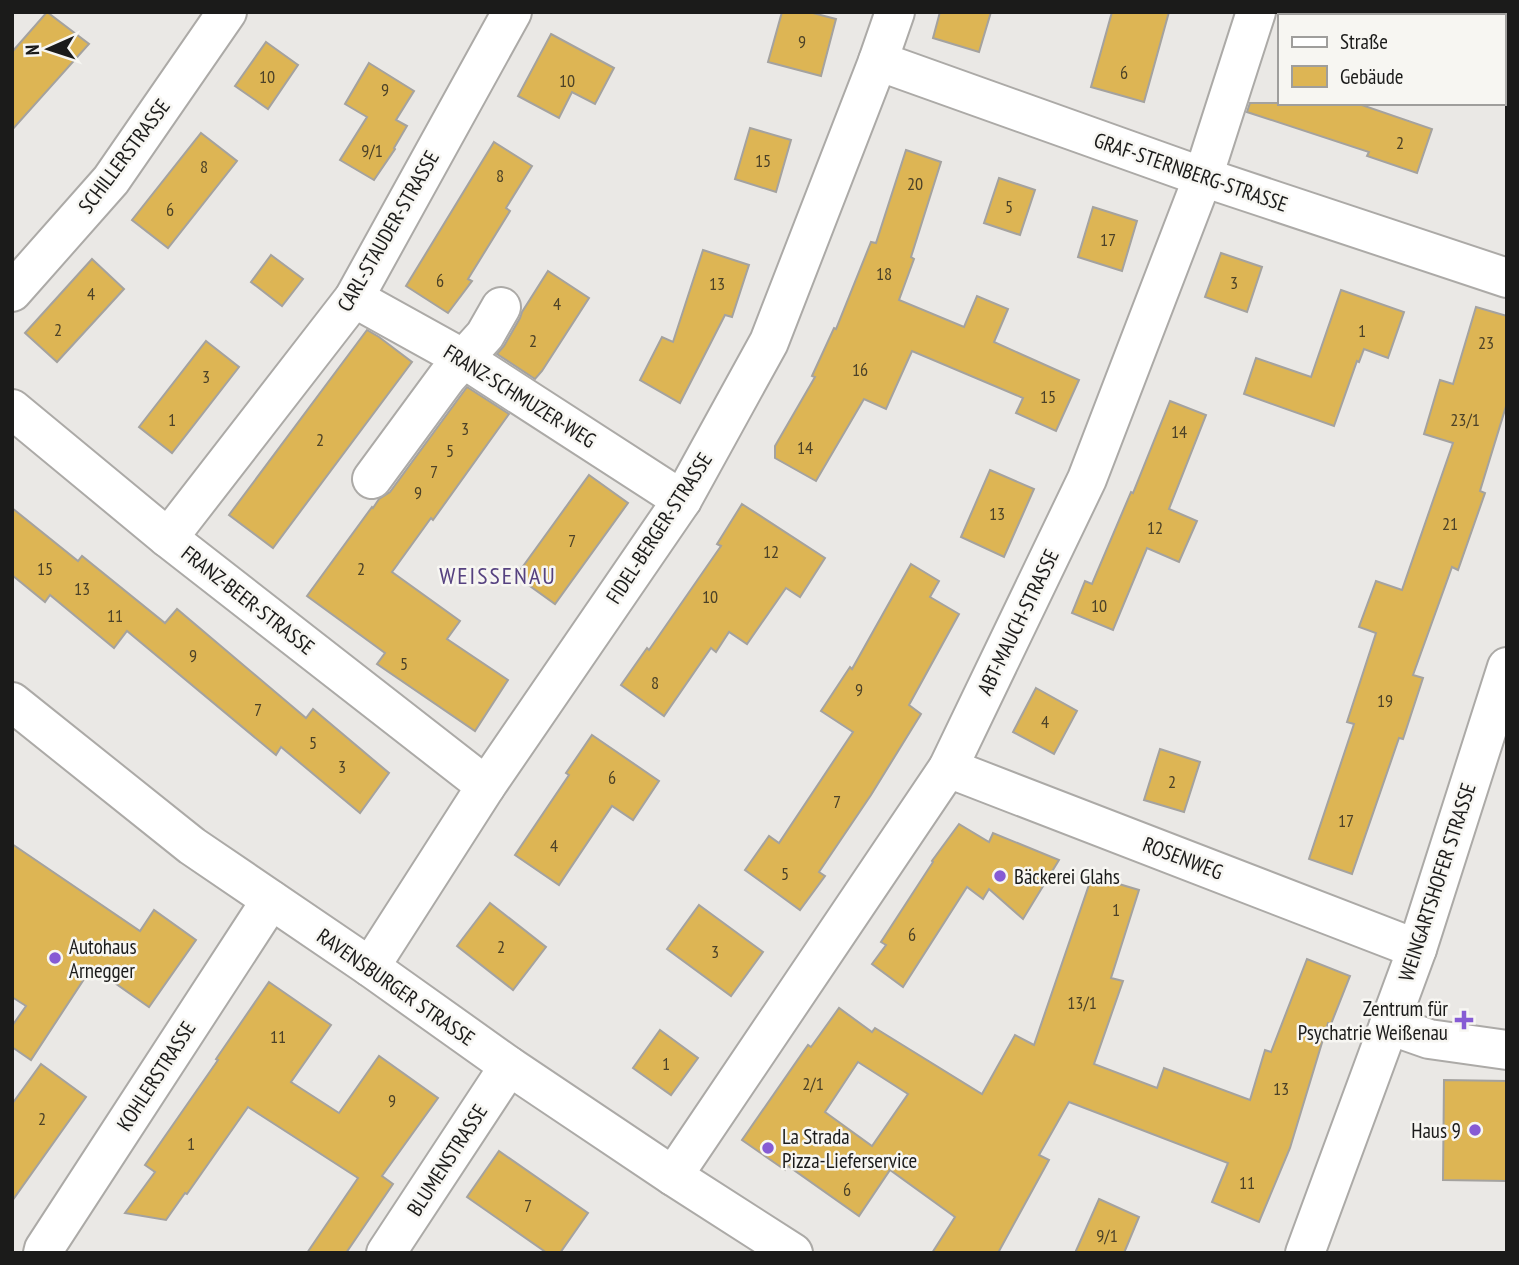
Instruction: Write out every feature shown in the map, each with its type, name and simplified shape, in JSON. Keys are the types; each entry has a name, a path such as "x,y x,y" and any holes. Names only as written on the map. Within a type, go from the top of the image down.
{"street":[{"name":"SCHILLERSTRASSE","path":"12,292 111,180 227,12"},
{"name":"CARL-STAUDER-STRASSE","path":"168,538 354,298 512,12"},
{"name":"FIDEL-BERGER-STRASSE","path":"370,967 486,786 682,500 769,342 895,12"},
{"name":"ABT-MAUCH-STRASSE","path":"673,1176 948,768 1087,479 1203,177 1256,12"},
{"name":"GRAF-STERNBERG-STRASSE","path":"878,61 1203,177 1507,278"},
{"name":"FRANZ-SCHMUZER-WEG","path":"354,298 464,359 682,500"},
{"path":"372,479 447,377 485,335 501,307"},
{"name":"FRANZ-BEER-STRASSE","path":"12,410 168,538 486,786"},
{"name":"WEINGARTSHOFER STRASSE","path":"1305,1253 1417,948 1507,667"},
{"name":"RAVENSBURGER STRASSE","path":"12,702 192,846 509,1066 793,1253"},
{"name":"ROSENWEG","path":"948,768 1417,948"},
{"name":"KOHLERSTRASSE","path":"43,1253 271,900"},
{"path":"1389,1025 1429,1039 1507,1050"},
{"name":"BLUMENSTRASSE","path":"386,1253 509,1066"}],"building":[{"path":"47,12 89,44 12,130 12,52"},
{"path":"782,12 809,12 836,19 821,76 768,62"},
{"path":"940,12 991,12 979,52 933,38"},
{"path":"1112,12 1169,12 1144,102 1091,87"},
{"path":"551,34 614,68 595,104 572,92 559,118 518,96"},
{"path":"266,42 298,65 268,109 235,86"},
{"path":"369,63 414,91 396,120 407,126 374,180 340,160 367,117 345,104"},
{"path":"1250,103 1362,105 1432,129 1417,173 1367,156 1369,152 1247,112"},
{"path":"750,128 791,140 776,192 735,179"},
{"path":"201,133 237,161 168,248 132,220"},
{"path":"494,142 532,166 506,208 510,211 468,279 472,281 448,313 406,286"},
{"path":"906,150 941,162 911,257 914,259 899,300 964,327 977,296 1008,309 994,342 1079,380 1056,431 1016,413 1023,398 912,351 886,409 864,399 816,481 775,458 775,446 815,377 812,376 834,328 836,329 871,242 876,243"},
{"path":"999,178 1035,190 1020,235 984,223"},
{"path":"1093,207 1137,221 1122,271 1078,257"},
{"path":"703,250 749,265 732,317 725,315 680,403 640,380 662,337 673,342"},
{"path":"1221,253 1262,267 1247,312 1205,297"},
{"path":"271,255 303,279 282,306 251,282"},
{"path":"92,259 124,289 57,362 25,333"},
{"path":"548,271 589,298 535,379 497,354"},
{"path":"1341,290 1404,312 1388,358 1364,349 1359,362 1357,361 1334,426 1244,394 1256,358 1311,377"},
{"path":"1476,307 1507,316 1507,403 1480,491 1485,493 1458,570 1452,567 1413,675 1423,678 1403,739 1399,738 1352,874 1309,859 1354,724 1347,722 1376,633 1359,627 1376,581 1402,590 1453,443 1424,434 1440,380 1453,384"},
{"path":"367,330 412,362 273,548 229,515"},
{"path":"206,341 239,367 172,453 139,427"},
{"path":"467,387 509,414 392,572 460,621 447,639 508,680 475,731 377,664 385,653 307,596 372,507 390,492"},
{"path":"1170,401 1206,415 1169,509 1197,521 1179,562 1147,548 1113,630 1072,613 1085,581 1092,584"},
{"path":"990,470 1034,489 1004,557 961,537"},
{"path":"589,475 628,503 555,604 516,576"},
{"path":"742,504 825,558 800,597 786,588 747,644 729,632 716,652 711,648 664,716 621,685 647,648 649,650 721,546 717,544"},
{"path":"12,508 78,561 82,556 165,623 177,609 306,718 313,709 389,773 360,813 281,747 276,755 127,631 114,648 50,595 45,602 12,575"},
{"path":"911,564 939,581 930,597 959,614 909,705 921,714 819,872 825,876 800,910 745,870 769,836 779,843 853,732 821,711 850,667 852,669"},
{"path":"1036,688 1077,711 1054,754 1013,732"},
{"path":"592,735 659,781 633,820 612,806 559,885 515,855 569,775 566,773"},
{"path":"1160,749 1200,762 1184,812 1144,800"},
{"path":"959,824 989,842 993,833 1059,860 1023,919 989,889 983,899 967,887 903,987 872,964 886,945 881,942 932,861"},
{"name":"Autohaus Arnegger","path":"12,844 140,931 154,910 196,940 149,1007 92,967 31,1060 12,1047 12,1026 26,1006 12,997"},
{"path":"1092,876 1139,890 1111,978 1123,981 1094,1064 1157,1088 1164,1068 1250,1100 1265,1050 1271,1052 1307,959 1350,976 1331,1024 1328,1023 1290,1148 1259,1222 1212,1202 1228,1163 1069,1102 1039,1155 1049,1160 998,1253 932,1253 955,1217 890,1170 859,1216 788,1166 785,1170 742,1140 808,1045 811,1047 839,1008 872,1032 875,1028 982,1094 1015,1035 1034,1045","holes":["858,1062 908,1094 872,1146 825,1112"]},
{"path":"490,903 546,947 513,990 457,946"},
{"path":"699,905 763,952 731,996 667,949"},
{"path":"269,982 331,1025 291,1082 339,1113 379,1056 438,1098 382,1176 393,1184 346,1253 307,1253 358,1178 248,1107 166,1220 125,1213 155,1172 145,1165"},
{"path":"660,1030 698,1058 671,1095 633,1068"},
{"path":"41,1064 86,1097 12,1201 12,1104"},
{"name":"Haus 9","path":"1444,1080 1507,1081 1507,1181 1443,1180"},
{"path":"499,1151 588,1213 560,1253 547,1253 467,1197"},
{"path":"1099,1199 1139,1217 1124,1253 1075,1253"}],"place":[{"name":"Bäckerei Glahs","path":"1000,876"},
{"name":"Autohaus Arnegger","path":"55,958"},
{"name":"Zentrum für Psychatrie Weißenau","path":"1464,1020"},
{"name":"Haus 9","path":"1475,1130"},
{"name":"La Strada Pizza-Lieferservice","path":"768,1148"}],"district":[{"name":"WEISSENAU","path":"498,575"}]}
